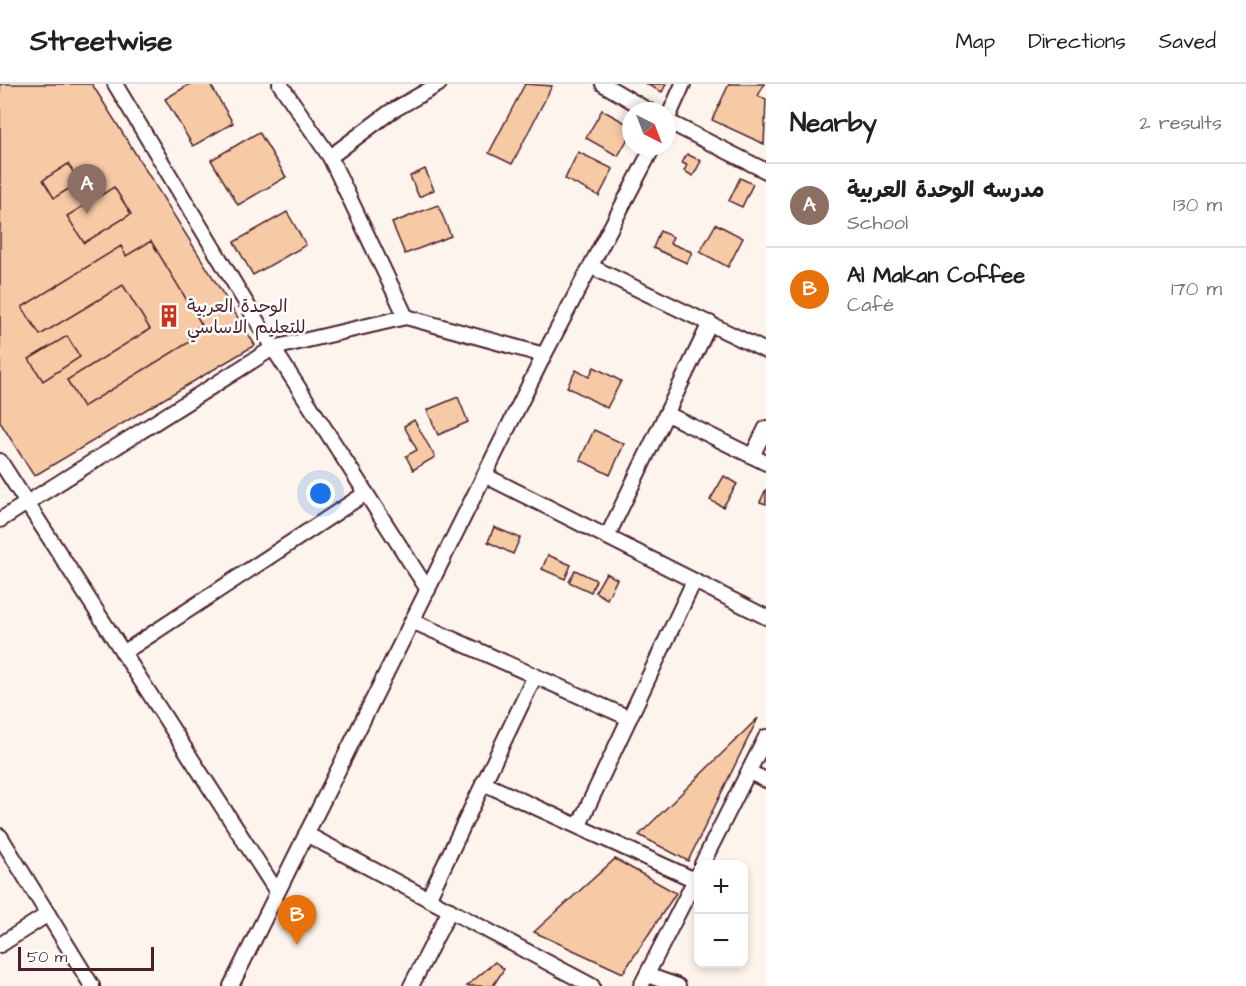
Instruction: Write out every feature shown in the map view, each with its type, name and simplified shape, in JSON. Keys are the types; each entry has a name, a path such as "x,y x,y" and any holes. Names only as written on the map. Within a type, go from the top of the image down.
{"street":[{"path":"115,84 273,348 428,590"},
{"path":"280,84 330,157 406,317"},
{"path":"330,157 390,112 439,84"},
{"path":"603,84 634,102"},
{"path":"676,102 684,84"},
{"path":"676,126 766,171"},
{"path":"231,986 486,476 544,355 648,156"},
{"path":"592,267 766,351"},
{"path":"0,520 273,348 406,317 544,355"},
{"path":"607,537 710,323"},
{"path":"667,414 766,462"},
{"path":"752,456 766,428"},
{"path":"0,461 278,892"},
{"path":"486,476 766,617"},
{"path":"123,652 366,493"},
{"path":"579,825 694,580"},
{"path":"412,621 630,718"},
{"path":"428,899 535,676"},
{"path":"704,860 766,737"},
{"path":"749,772 766,780"},
{"path":"483,783 694,875"},
{"path":"306,834 592,986"},
{"path":"0,836 92,986"},
{"path":"678,986 644,980 694,882"},
{"path":"411,986 450,910"},
{"path":"0,945 48,914"}],"building":[{"path":"0,84 92,84 255,345 34,476 0,422"},
{"path":"190,84 210,84 233,123 193,146 165,99"},
{"path":"525,84 552,86 512,164 489,153"},
{"path":"646,84 666,84 662,92"},
{"path":"729,84 764,84 758,96 766,99 764,144 712,120"},
{"path":"602,110 622,121 622,149 618,156 586,138"},
{"path":"259,132 286,177 238,205 211,160"},
{"path":"578,152 613,169 599,196 565,179"},
{"path":"687,154 701,161 693,176 684,171 687,165 682,163"},
{"path":"68,164 80,182 54,198 43,180"},
{"path":"425,169 434,190 419,197 410,176"},
{"path":"740,178 753,184 742,207 729,201"},
{"path":"114,187 131,214 84,243 67,216"},
{"path":"438,205 451,236 405,254 392,223"},
{"path":"287,212 306,245 253,275 234,242"},
{"path":"716,224 743,238 728,267 700,252"},
{"path":"660,231 673,237 670,243 692,252 687,263 653,248"},
{"name":"الوحدة العربية للتعليم الاساسي","path":"151,241 202,325 187,334 191,341 83,407 67,380 150,329 123,285 40,335 22,307 121,246 126,256"},
{"path":"67,336 80,357 43,381 29,359"},
{"path":"594,367 621,381 607,408 567,387 576,370 589,377"},
{"path":"458,397 468,422 438,435 427,410"},
{"path":"414,420 435,457 413,470 406,456 417,450 404,426"},
{"path":"594,430 624,444 610,475 580,460"},
{"path":"724,476 737,484 723,507 710,500"},
{"path":"766,489 766,504 760,502"},
{"path":"494,527 520,538 513,554 488,542"},
{"path":"548,555 571,565 565,579 542,569"},
{"path":"575,570 596,580 591,592 569,582"},
{"path":"606,573 617,579 607,599 595,592"},
{"path":"758,718 688,861 639,835"},
{"path":"615,859 676,893 623,973 534,932"},
{"path":"495,962 504,969 493,986 467,986"}],"place":[{"name":"مدرسه الوحدة العربية","path":"87,214"},
{"name":"الوحدة العربية للتعليم الاساسي","path":"169,316"},
{"name":"Al Makan Coffee","path":"297,945"}]}
